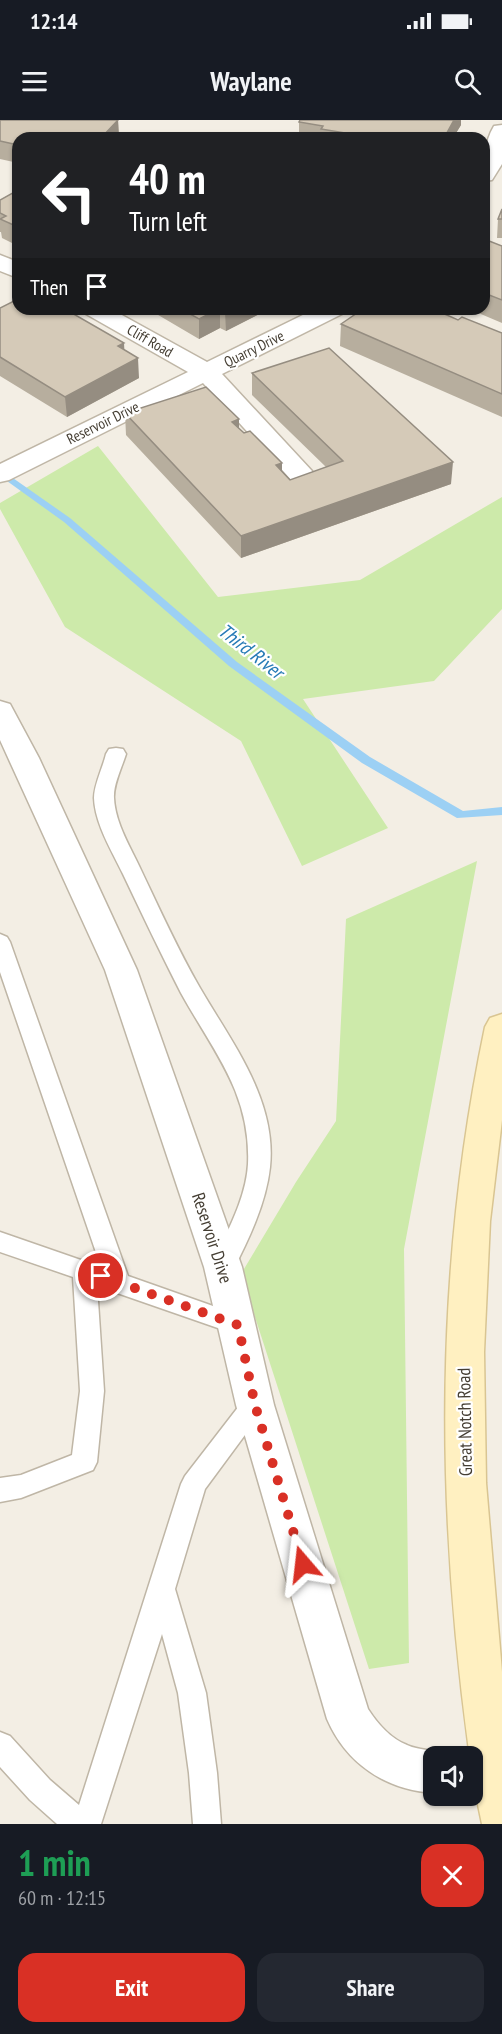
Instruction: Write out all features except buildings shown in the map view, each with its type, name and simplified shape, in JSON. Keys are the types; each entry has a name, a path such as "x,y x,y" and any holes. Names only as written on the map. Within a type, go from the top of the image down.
{"street":[{"path":"490,166 495,158 502,131"},
{"name":"Cliff Road","path":"105,315 206,372 303,477"},
{"name":"Quarry Drive","path":"206,372 322,315"},
{"name":"Reservoir Drive","path":"0,474 206,372"},
{"name":"Reservoir Drive","path":"0,711 24,758 121,970 223,1267 255,1405 350,1719 360,1736 373,1750 395,1764 423,1771"},
{"name":"Great Notch Road","path":"482,1746 465,1476 464,1349 470,1233 480,1142 502,1027"},
{"name":"Great Notch Road","path":"483,1769 502,1818"}],"lane":[{"path":"116,754 104,797 111,827 172,955 236,1068 249,1096 258,1133 259,1166 253,1198 223,1267"},
{"path":"0,942 118,1282"},
{"path":"0,1242 238,1325"},
{"path":"0,1490 21,1486 84,1462 92,1391 84,1270"},
{"path":"87,1824 194,1484 255,1405"},
{"path":"162,1588 192,1693 203,1773 207,1824"},
{"path":"0,1746 40,1790 79,1824"}],"green space":[{"path":"98,446 218,597 360,580 502,497 502,609 434,681 303,699 388,828 302,866 241,741 65,627 0,509 0,503"},
{"path":"477,861 404,1249 409,1663 369,1669 241,1274 296,1182 336,1121 346,919"}],"waterway":[{"name":"Third River","path":"0,472 67,520 233,664 366,760 461,815 502,811"}],"route":[{"path":"101,1276 238,1325 255,1405 303,1564"}]}
